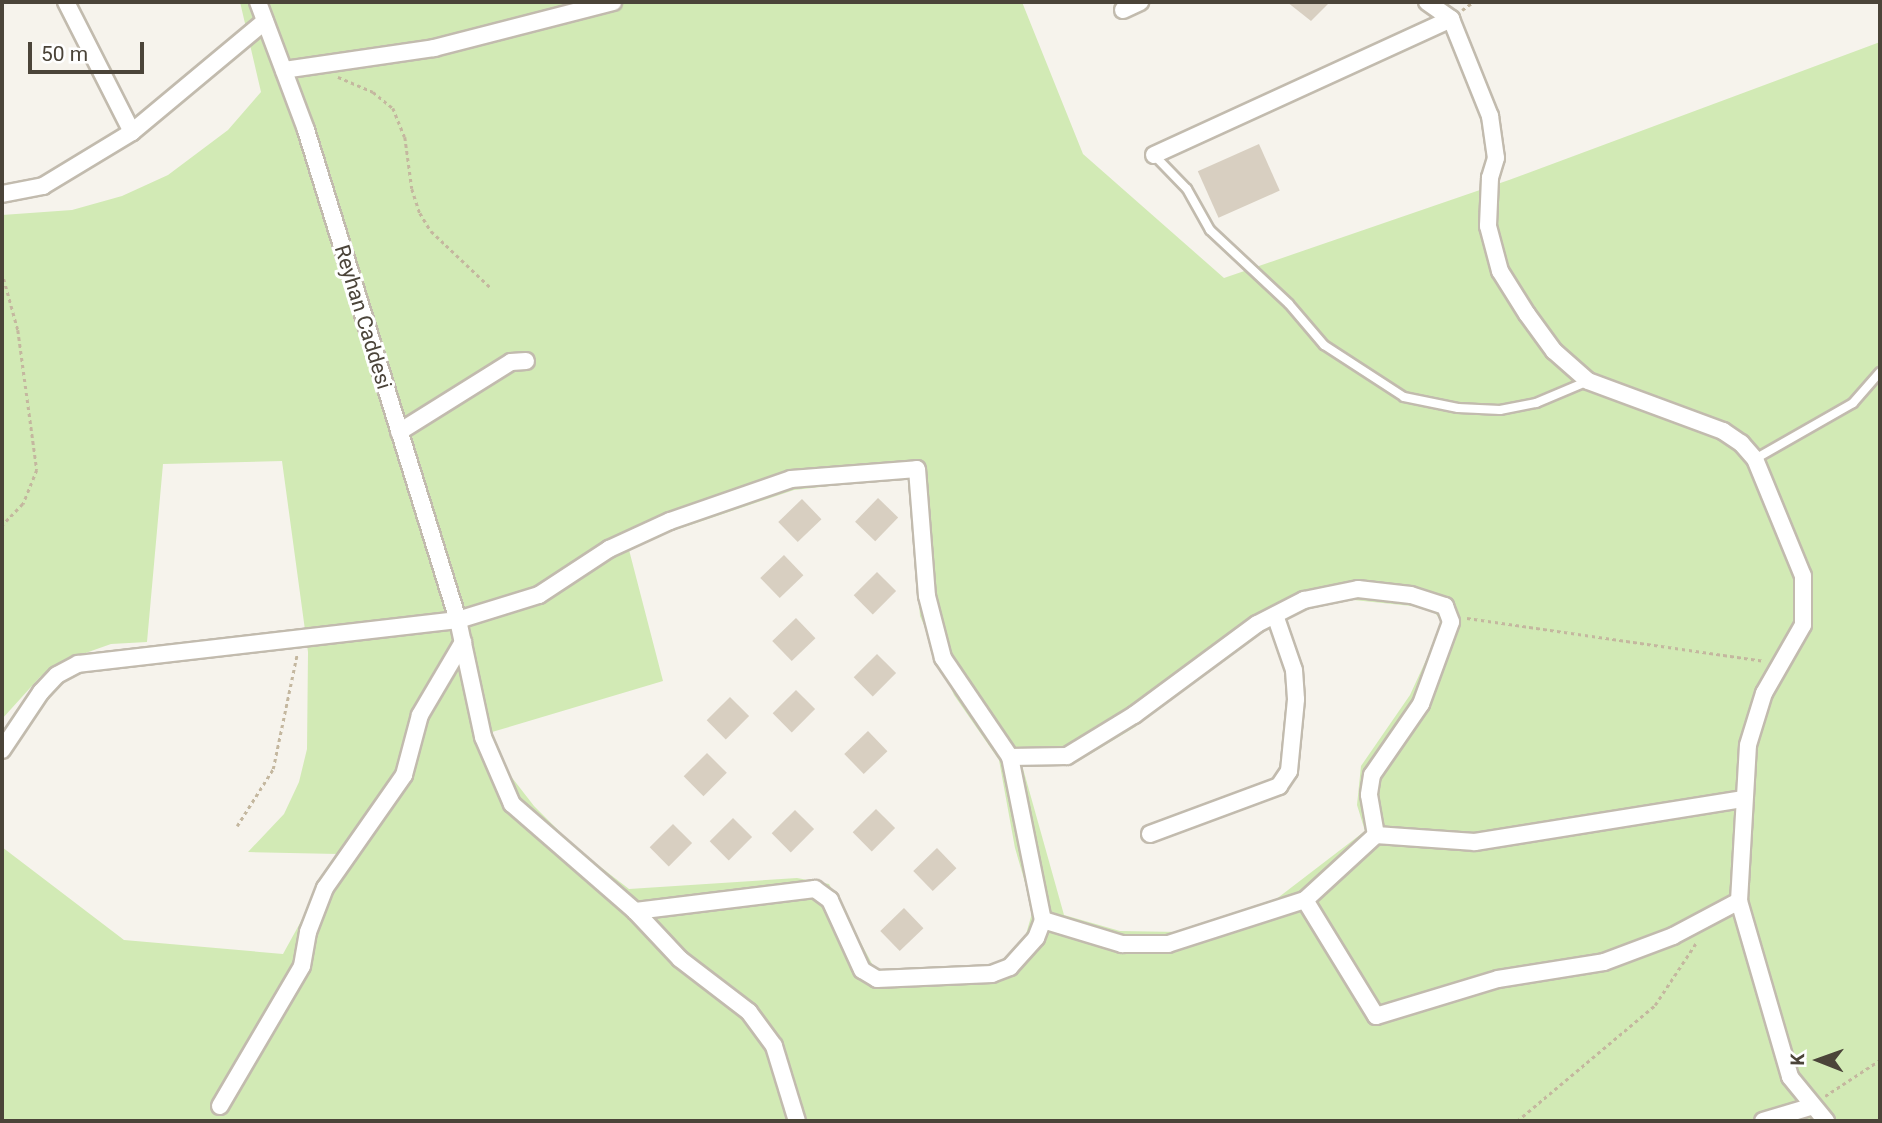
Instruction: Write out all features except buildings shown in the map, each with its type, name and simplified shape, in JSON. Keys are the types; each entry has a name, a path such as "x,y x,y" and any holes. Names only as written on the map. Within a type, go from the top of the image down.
{"street":[{"path":"66,2 132,132"},
{"name":"Reyhan Caddesi","path":"258,2 284,70 461,632 483,737 512,804 635,911 680,959 749,1012 774,1046 797,1121"},
{"path":"284,70 434,48 613,2"},
{"path":"1123,10 1140,2"},
{"path":"1427,2 1451,19 1496,136 1488,226 1500,271 1554,351 1588,381 1723,431 1755,459 1803,576 1802,625 1764,693 1748,745 1739,901 1778,1044 1790,1077 1810,1107 1826,1121"},
{"path":"1154,155 1451,19"},
{"path":"2,194 43,186 132,132 265,22"},
{"path":"399,432 511,362 526,361"},
{"path":"2,750 41,692 57,675 78,664 299,641 461,632 539,595 609,549 670,521 790,479 917,469 927,596 943,658 1010,757 1043,920 1025,954 992,974 877,979 862,970 830,900 821,891 635,911"},
{"path":"1010,757 1067,756 1133,715 1275,615 1304,600 1358,589 1428,599 1444,606 1451,616 1421,704 1373,775 1369,795 1376,835"},
{"path":"1150,834 1279,786 1289,771 1296,699 1294,670 1275,615"},
{"path":"220,1106 302,966 307,932 325,888 404,775 420,715 461,632"},
{"path":"1043,920 1122,944 1168,944 1305,900 1376,835 1475,842 1744,799"},
{"path":"1305,900 1376,1016 1498,979 1604,962 1673,936 1739,901"},
{"path":"1763,1121 1810,1107"}],"lane":[{"path":"1154,155 1187,189 1210,230 1289,303 1324,345 1404,397 1458,408 1500,410 1535,403 1588,381"},
{"path":"1755,459 1853,403 1880,372"}],"path":[{"path":"314,66 373,92 393,108 405,137 412,189 420,213 431,231 491,288"},
{"path":"2,272 18,330 37,470 23,504 2,526"},
{"path":"1451,616 1782,663"},
{"path":"237,826 273,769 299,641"},
{"path":"1517,1121 1655,1005 1700,939"},
{"path":"1810,1107 1880,1060"}],"green space":[{"path":"240,2 1022,2 1083,154 1224,278 1509,180 1880,42 1880,1121 2,1121 2,847 124,940 283,954 338,854 248,852 284,814 299,782 307,749 308,652 282,461 163,464 147,642 111,644 63,661 40,677 2,719 2,215 72,210 122,196 168,175 228,130 261,92","holes":["909,477 920,616 954,695 999,760 1015,848 1033,910 1024,941 1010,957 984,971 876,971 829,884 797,878 629,889 576,848 534,806 503,766 492,732 663,681 628,546 794,490","1344,599 1431,608 1443,623 1410,695 1361,766 1357,805 1365,831 1275,900 1180,932 1120,931 1064,915 1022,765 1077,762 1135,727 1270,625 1315,603"]}]}
